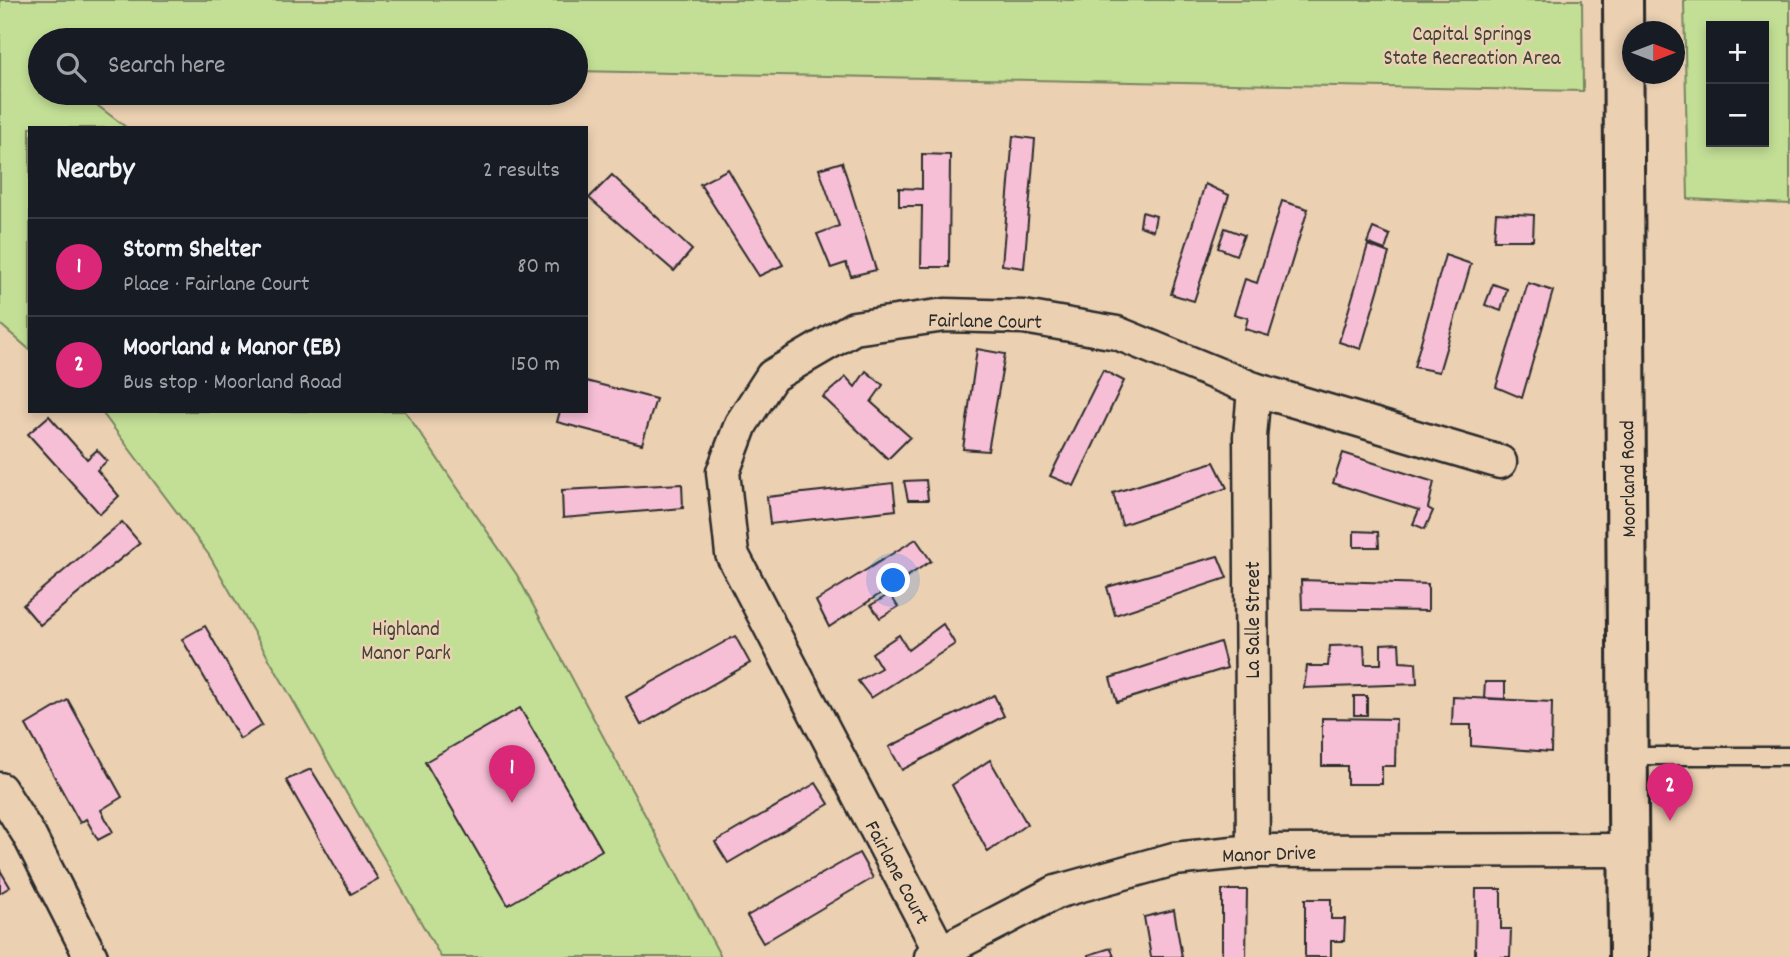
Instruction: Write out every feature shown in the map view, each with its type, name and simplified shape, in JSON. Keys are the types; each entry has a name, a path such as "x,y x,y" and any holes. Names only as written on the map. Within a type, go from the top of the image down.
{"street":[{"name":"Moorland Road","path":"1623,0 1629,957"},
{"name":"Fairlane Court","path":"938,955 732,555 723,472 741,424 772,376 854,328 945,315 1024,317 1117,334 1254,389 1500,461"},
{"name":"La Salle Street","path":"1253,851 1250,437 1254,389"},
{"path":"0,789 29,835 91,957"},
{"name":"Manor Drive","path":"938,955 1056,892 1174,859 1253,851 1628,850"}],"lane":[{"path":"1629,756 1790,756"}],"green space":[{"name":"Capital Springs State Recreation Area","path":"0,0 1582,0 1583,91 588,71 588,28 28,28 28,105 97,105 124,126 28,126 28,348 0,324"},
{"path":"1684,0 1790,0 1790,204 1688,199"},
{"name":"Highland Manor Park","path":"102,413 406,413 517,575 721,957 441,957 209,555"}],"building":[{"path":"1013,136 1035,139 1024,268 1002,265"},
{"path":"922,154 950,155 949,267 921,267 922,206 899,206 899,188 922,189"},
{"path":"842,162 876,270 851,276 846,263 831,268 817,234 839,226 819,169"},
{"path":"728,169 783,265 759,276 700,184"},
{"path":"612,175 692,250 674,271 589,198"},
{"path":"1205,184 1229,195 1194,301 1171,294"},
{"path":"1282,201 1308,209 1269,336 1245,329 1248,318 1234,314 1245,279 1257,283"},
{"path":"1142,212 1156,216 1153,231 1140,226"},
{"path":"1496,213 1534,215 1533,240 1494,240"},
{"path":"1225,228 1244,235 1236,255 1218,248"},
{"path":"1373,228 1390,235 1385,250 1367,243"},
{"path":"1368,245 1389,253 1361,349 1339,342"},
{"path":"1445,255 1471,264 1439,372 1414,367"},
{"path":"1528,283 1553,291 1522,398 1496,387"},
{"path":"1493,284 1507,289 1501,311 1485,305"},
{"path":"977,349 1005,354 988,451 963,449"},
{"path":"1103,370 1124,381 1074,486 1050,476"},
{"path":"866,371 883,385 871,402 910,437 888,459 823,397 846,377 855,387"},
{"path":"588,382 656,399 642,444 557,422 559,413 588,413"},
{"path":"49,416 87,459 97,450 107,461 97,470 119,496 100,514 28,434"},
{"path":"1343,453 1434,482 1428,508 1433,511 1425,529 1413,524 1419,510 1333,483"},
{"path":"1214,462 1227,488 1122,525 1113,493"},
{"path":"926,480 928,500 908,500 904,481"},
{"path":"893,483 896,510 770,524 767,497"},
{"path":"682,484 683,508 563,518 562,490"},
{"path":"122,522 140,543 40,625 23,605"},
{"path":"1354,531 1378,532 1379,547 1354,547"},
{"path":"916,539 931,561 829,627 816,601"},
{"path":"1218,556 1227,578 1115,615 1107,587"},
{"path":"1301,580 1428,584 1428,611 1302,609"},
{"path":"890,594 898,607 880,618 871,605"},
{"path":"943,624 955,644 871,698 858,681 881,668 872,653 899,635 908,650"},
{"path":"205,626 262,725 240,739 182,639"},
{"path":"735,636 750,663 641,725 626,697"},
{"path":"1220,642 1227,668 1117,702 1110,678"},
{"path":"1399,643 1400,662 1416,663 1417,684 1304,688 1307,666 1328,666 1330,646 1364,645 1365,664 1381,664 1381,644"},
{"path":"1485,682 1505,682 1505,699 1484,698"},
{"path":"994,695 1004,716 902,770 889,747"},
{"path":"1354,696 1367,696 1367,715 1354,715"},
{"path":"1453,697 1552,702 1551,752 1471,746 1471,725 1452,725"},
{"path":"68,700 122,797 101,810 113,832 98,840 86,819 80,823 26,725"},
{"path":"520,708 602,850 508,905 425,762"},
{"path":"1322,718 1396,719 1395,766 1382,766 1382,784 1347,784 1347,766 1322,766"},
{"path":"990,760 1027,824 988,852 952,785"},
{"path":"311,769 378,879 351,894 286,780"},
{"path":"816,783 829,804 728,863 715,842"},
{"path":"859,853 873,878 763,943 747,916"},
{"path":"0,870 10,887 0,893"},
{"path":"1476,889 1501,889 1501,929 1511,929 1510,957 1475,957"},
{"path":"1222,890 1247,890 1246,957 1222,957"},
{"path":"1305,899 1331,899 1331,919 1345,919 1344,941 1331,941 1331,957 1305,957"},
{"path":"1174,910 1182,957 1151,957 1144,917"},
{"path":"1111,948 1114,957 1088,955"}],"place":[{"name":"Storm Shelter","path":"512,803"},
{"name":"Moorland & Manor (EB)","path":"1670,821"}]}
